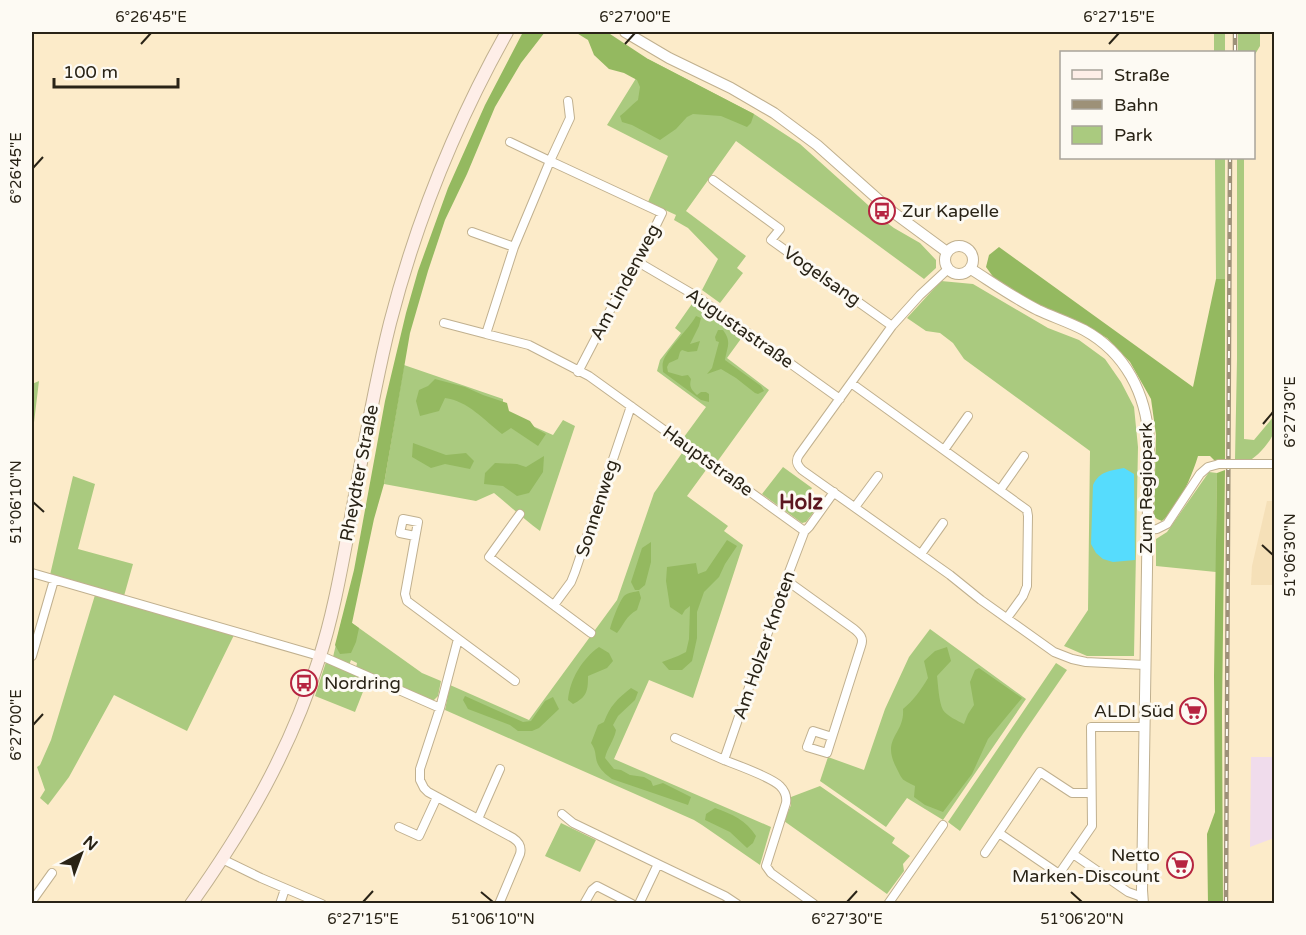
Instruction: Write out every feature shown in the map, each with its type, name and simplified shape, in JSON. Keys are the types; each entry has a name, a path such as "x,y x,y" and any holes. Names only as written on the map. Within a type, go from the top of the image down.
{"main road":[{"name":"Rheydter Straße","path":"191,903 222,859 257,802 278,764 298,717 320,656 340,575 381,363 404,273 448,153 507,32"}],"street":[{"path":"625,32 669,58 731,88 774,113 827,153 885,206 947,252"},
{"path":"486,334 514,247 570,118 568,101"},
{"name":"Am Lindenweg","path":"510,142 662,213 578,372"},
{"name":"Vogelsang","path":"713,180 780,229 771,240 892,326"},
{"path":"472,232 514,247"},
{"path":"957,246 966,247 974,258 971,268 967,272 958,274 948,269 945,259 947,252 957,246"},
{"name":"Augustastraße","path":"638,262 696,296 840,399"},
{"name":"Zum Regiopark","path":"971,268 1028,305 1090,334 1111,350 1128,370 1141,395 1148,427 1143,900 1073,854"},
{"path":"948,269 892,326 796,460 797,464 802,470 921,554 1048,649 1072,660 1098,664 1145,665"},
{"path":"444,323 529,345 578,372"},
{"name":"Hauptstraße","path":"578,372 589,376 805,530"},
{"path":"851,383 1027,511 1027,587 1007,618"},
{"name":"Sonnenweg","path":"554,605 576,572 631,406"},
{"path":"944,450 968,416"},
{"path":"1000,490 1024,456"},
{"path":"1147,530 1157,529 1167,524 1202,472 1208,467 1219,464 1275,464"},
{"path":"855,507 878,476"},
{"path":"805,530 834,492"},
{"path":"520,514 489,557 591,633"},
{"path":"921,554 943,523"},
{"name":"Am Holzer Knoten","path":"724,759 805,530"},
{"path":"415,536 406,599 515,681"},
{"path":"32,573 320,656 440,708"},
{"path":"32,656 54,580"},
{"path":"786,580 856,630 862,638 832,737"},
{"path":"458,639 440,708 419,773 420,780 424,788 437,797 519,843 520,855 499,903"},
{"path":"999,833 1059,874 1092,826 1091,727 1144,727"},
{"path":"675,738 781,786 786,803 766,867 814,903"},
{"path":"478,819 500,769"},
{"path":"985,853 1040,772 1072,793 1091,793"},
{"path":"399,827 419,836 437,797"},
{"path":"562,814 573,824 737,903"},
{"path":"888,903 944,825"},
{"path":"222,859 285,889 322,903"},
{"path":"639,903 658,864"},
{"path":"32,901 52,873"},
{"path":"584,903 597,886 632,903"},
{"path":"280,903 285,889"}],"shaded area":[{"path":"1267,501 1274,501 1274,585 1251,585 1252,566"},
{"path":"1251,757 1274,757 1274,838 1250,847"}],"green space":[{"path":"523,32 545,32 521,63 495,107 445,220 428,271 410,333 384,484 374,519 352,623 359,628 356,642 351,653 340,654 335,645 354,570 385,401 418,271 448,188 485,105"},
{"path":"575,32 607,32 648,59 754,114 751,123 747,127 721,116 693,114 660,140 622,122 620,116 638,100 640,87 637,80 609,69 594,55 588,40"},
{"path":"1214,32 1225,32 1225,51 1214,51"},
{"path":"1238,32 1260,32 1260,46 1255,54 1255,51 1238,51"},
{"path":"648,59 754,114 800,144 879,217 920,243 936,260 936,268 924,279 736,141 686,211 746,256 737,268 743,273 720,303 702,290 718,259 688,228 674,220 676,215 648,202 668,156 607,125"},
{"path":"1215,159 1225,159 1225,279 1216,279"},
{"path":"1237,159 1244,159 1244,439 1254,440 1274,416 1274,431 1264,447 1253,458 1244,461 1235,459"},
{"path":"999,247 1193,387 1216,279 1225,279 1225,460 1198,456 1179,500 1162,521 1154,516 1156,435 1151,399 1130,362 1107,338 1076,321 1031,302 994,278 986,267 989,255"},
{"path":"941,281 973,284 1048,328 1079,340 1105,359 1121,382 1134,407 1138,447 1134,656 1087,656 1064,646 1088,610 1090,451 964,359 953,343 940,333 926,331 907,318"},
{"path":"694,301 743,336 727,358 769,390 717,462 684,437 706,407 657,371 660,360 681,333 675,328"},
{"path":"696,316 701,318 690,344 700,341 697,351 682,350 678,359 669,363 667,367 668,372 682,376 688,375 692,389 697,395 701,392 709,394 709,402 701,400 663,372 665,357"},
{"path":"718,330 723,330 727,338 725,360 761,386 764,391 755,393 721,369 707,374 712,368 719,342 715,337"},
{"path":"404,365 503,399 503,413 553,435 563,420 575,426 540,531 494,493 476,501 384,484"},
{"path":"435,379 465,387 507,403 509,411 530,421 535,428 546,434 538,446 511,428 502,434 468,407 445,398 439,411 420,416 416,401 419,390 428,386"},
{"path":"39,381 32,439 32,384"},
{"path":"413,443 446,455 466,453 474,461 470,469 445,464 431,468 412,457"},
{"path":"682,453 706,470 687,496 728,526 724,531 743,545 693,698 649,680 614,759 771,827 760,865 694,820 445,710 450,685 529,720 617,600 654,493"},
{"path":"544,456 543,472 529,493 517,496 503,486 484,484 485,473 495,463 517,464 526,467"},
{"path":"783,467 812,488 804,500 816,509 806,522 802,523 762,494"},
{"path":"1225,470 1222,713 1223,903 1208,904 1207,834 1215,812 1214,676 1217,473"},
{"path":"1209,472 1217,473 1216,572 1156,566 1156,539 1167,532"},
{"path":"73,476 95,484 78,549 133,564 124,596 50,575"},
{"path":"727,540 737,546 719,577 704,592 697,612 697,638 692,661 682,670 669,670 662,662 686,652 689,639 690,606 682,615 670,607 666,581 667,567 696,563 698,574 706,571"},
{"path":"651,542 651,562 645,585 635,590 631,582 642,548"},
{"path":"639,591 641,598 637,610 617,633 610,629 624,596"},
{"path":"95,595 234,635 187,731 114,695 69,777 48,805 40,798 45,790 37,767 51,740"},
{"path":"342,619 352,623 422,673 441,681 438,696 429,701 356,668 357,663 351,660 349,665 333,657"},
{"path":"930,629 1026,699 943,820 907,798 886,827 820,781 828,757 864,770 885,709 909,657"},
{"path":"599,647 609,653 613,661 607,668 588,676 586,693 573,704 568,700 574,677 587,657"},
{"path":"947,647 951,661 937,676 942,707 950,716 964,724 974,705 970,682 975,670 979,668 1022,698 988,739 972,774 943,812 925,805 914,797 915,786 901,777 891,749 901,725 903,709 917,695 928,678 924,661 935,651"},
{"path":"326,662 368,679 355,712 315,696"},
{"path":"1056,663 1067,670 960,831 948,822"},
{"path":"631,688 638,692 635,700 618,716 613,725 616,730 605,758 614,769 644,777 651,781 653,786 663,783 691,797 688,805 612,779 598,764 591,743 598,725 604,722 614,703"},
{"path":"465,696 523,722 531,721 545,701 553,697 559,709 539,728 532,731 518,731 510,725 468,709 463,700"},
{"path":"820,786 895,838 892,843 910,856 903,864 904,871 887,894 784,821 791,805 791,797"},
{"path":"715,808 733,815 748,826 756,836 753,843 747,848 730,832 705,820 706,814"},
{"path":"561,823 596,840 580,872 545,856"}],"water":[{"path":"1124,468 1134,474 1135,560 1113,562 1103,559 1091,544 1093,485 1102,474"}],"railway":[{"path":"1235,32 1235,51"},
{"path":"1226,904 1230,159"}],"place":[{"name":"Zur Kapelle","path":"882,211"},
{"name":"Nordring","path":"304,683"},
{"name":"ALDI Süd","path":"1193,711"},
{"name":"Netto Marken-Discount","path":"1180,865"}],"district":[{"name":"Holz","path":"801,502"}]}
